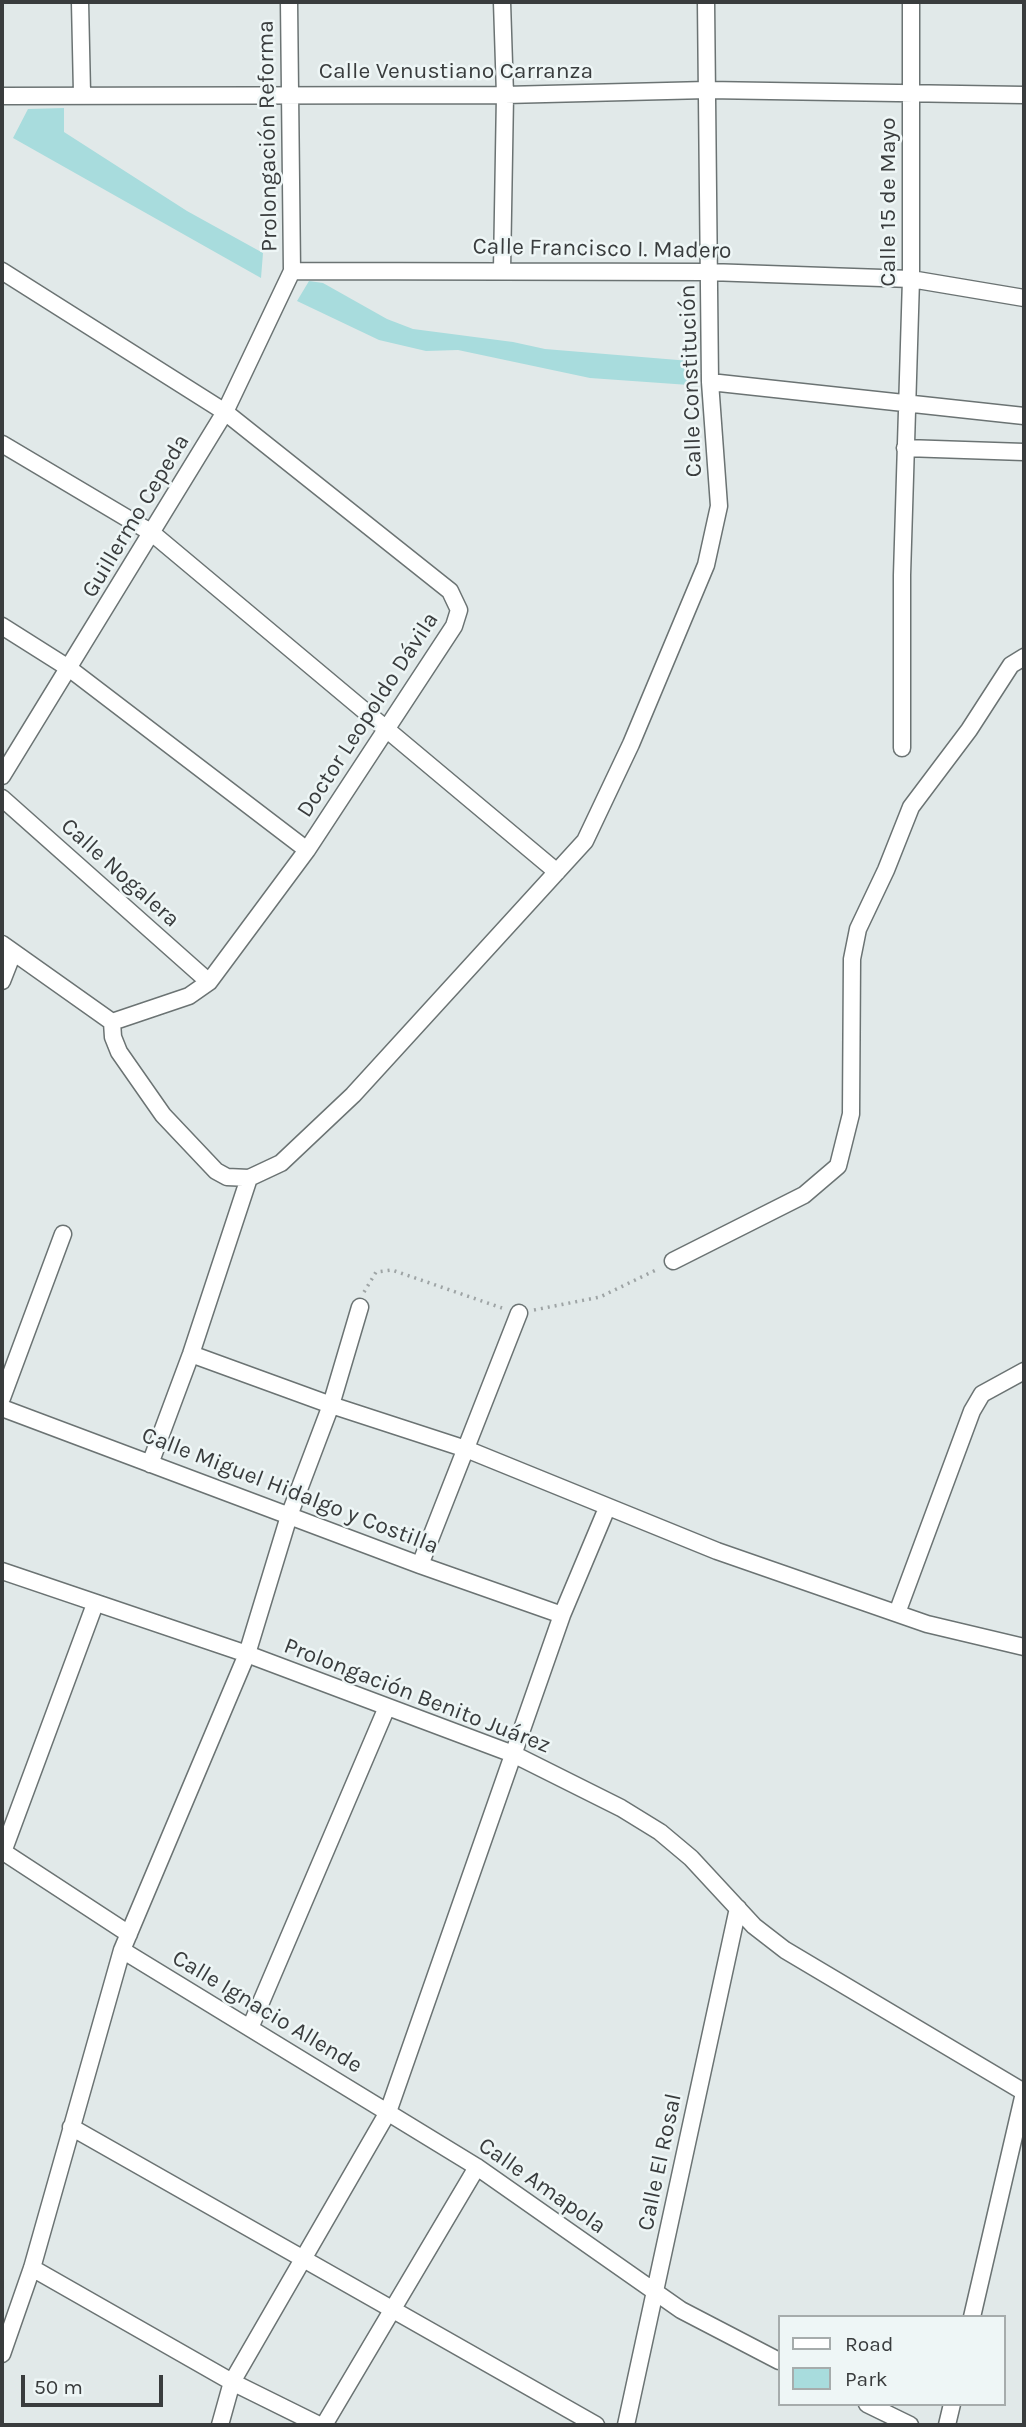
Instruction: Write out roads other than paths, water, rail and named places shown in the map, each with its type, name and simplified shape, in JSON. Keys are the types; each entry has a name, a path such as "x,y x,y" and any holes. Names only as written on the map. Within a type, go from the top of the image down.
{"street":[{"path":"79,2 82,93"},
{"name":"Prolongación Reforma","path":"289,2 292,271"},
{"path":"502,2 505,95 502,270"},
{"name":"Calle Constitución","path":"249,1178 281,1163 353,1095 585,841 614,782 706,565 719,506 710,382 706,2"},
{"name":"Calle 15 de Mayo","path":"902,748 902,575 911,279 911,2"},
{"name":"Calle Venustiano Carranza","path":"2,96 82,93 505,95 707,90 1024,95"},
{"name":"Doctor Leopoldo Dávila","path":"2,271 225,412 450,592 457,604 459,615 307,850 209,982 189,996 112,1022"},
{"name":"Calle Francisco I. Madero","path":"292,271 709,272 911,279 1024,298"},
{"name":"Guillermo Cepeda","path":"2,776 225,412 292,271"},
{"path":"710,382 1024,416"},
{"path":"2,444 152,533 558,872"},
{"path":"905,448 1024,452"},
{"path":"2,626 70,669 307,850"},
{"path":"673,1261 804,1195 838,1166 851,1114 852,959 858,929 887,870 911,807 969,730 1011,665 1024,657"},
{"name":"Calle Nogalera","path":"2,799 209,982"},
{"path":"2,981 7,949 112,1022 113,1037 119,1052 163,1115 216,1171 235,1178 249,1178 191,1354 150,1464"},
{"path":"2,1398 63,1234"},
{"path":"2,2354 32,2268 122,1951 247,1654 289,1516 331,1405 359,1307"},
{"path":"420,1565 519,1313"},
{"path":"191,1354 331,1405 466,1449 583,1494 607,1508 717,1551 927,1624 1024,1647"},
{"path":"897,1613 972,1410 982,1394 1024,1371"},
{"name":"Calle Miguel Hidalgo y Costilla","path":"2,1408 420,1565 562,1615"},
{"path":"220,2425 232,2382 388,2112 562,1615 607,1508"},
{"name":"Prolongación Benito Juárez","path":"2,1571 247,1654 513,1754 621,1808 660,1832 715,1881 754,1926 785,1950 1024,2093"},
{"path":"95,1604 3,1852 129,1934"},
{"path":"250,2028 387,1707"},
{"name":"Calle El Rosal","path":"626,2425 738,1908"},
{"name":"Calle Ignacio Allende","path":"122,1951 388,2112"},
{"path":"972,2315 1024,2093"},
{"name":"Calle Amapola","path":"388,2112 477,2167 705,2324 778,2360"},
{"path":"71,2127 596,2425"},
{"path":"32,2268 232,2382 322,2425 477,2167"},
{"path":"871,2406 910,2425"},
{"path":"947,2425 952,2406"}]}
